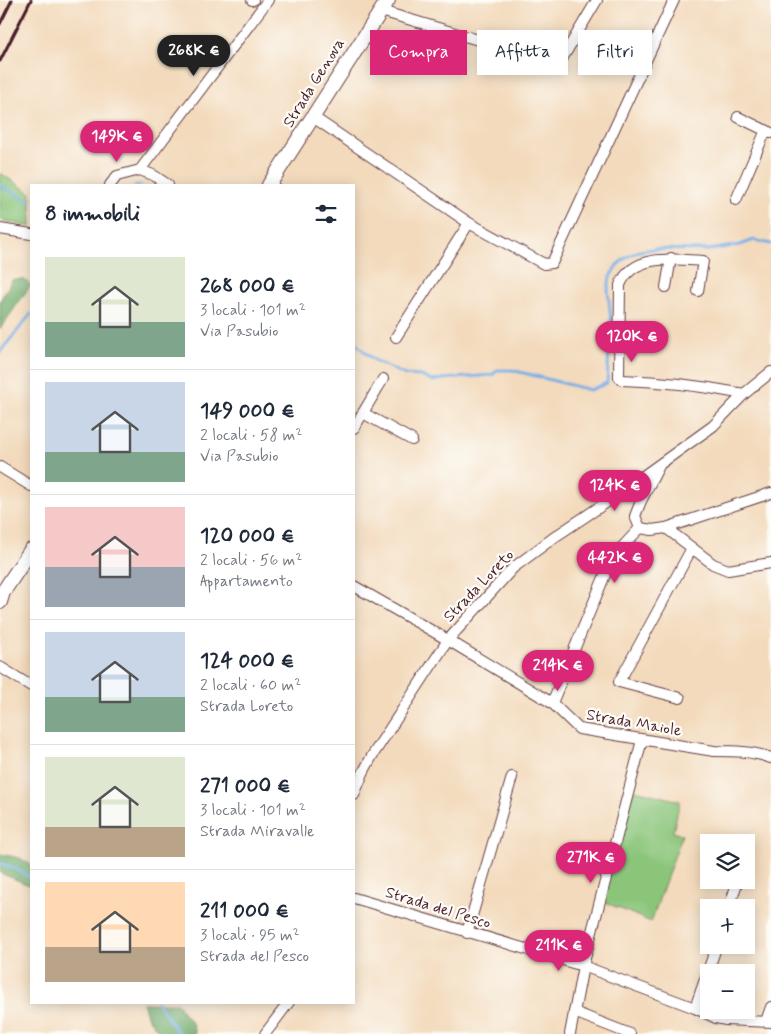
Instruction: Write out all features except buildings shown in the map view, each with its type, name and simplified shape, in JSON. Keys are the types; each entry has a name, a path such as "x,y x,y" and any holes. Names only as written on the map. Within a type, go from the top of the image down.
{"main road":[{"name":"Strada Genova","path":"270,184 385,5"},
{"path":"1,596 30,552"}],"street":[{"path":"140,170 268,0"},
{"path":"385,5 559,64 597,0"},
{"path":"314,117 469,223 544,264 552,263 674,0"},
{"path":"736,200 769,132 738,117"},
{"path":"111,184 117,176 140,170 153,175 166,184"},
{"path":"396,337 469,223"},
{"path":"0,229 30,234"},
{"path":"666,287 671,258"},
{"path":"698,291 703,262 671,258 660,259 644,263 630,270 620,285 619,377 622,380 672,382 744,394"},
{"name":"Strada Loreto","path":"355,793 372,756 448,640 513,568 713,426 744,394 771,372"},
{"path":"355,426 383,379"},
{"path":"363,413 412,440"},
{"path":"640,528 635,516 661,463"},
{"path":"0,467 30,485"},
{"path":"640,528 652,530 666,528 771,493"},
{"path":"552,703 612,558 640,528"},
{"path":"666,528 713,564 728,570 771,563"},
{"path":"680,698 619,682 692,548"},
{"name":"Strada Maiole","path":"355,587 552,703 579,729 714,752 737,751 760,754 771,758"},
{"path":"0,667 30,685"},
{"path":"570,1034 583,966 642,740"},
{"path":"467,933 512,777"},
{"name":"Strada del Pesco","path":"355,898 583,966 695,1008 710,1016 726,1020 769,1022"},
{"path":"695,1008 713,954"},
{"path":"265,1034 288,1004"},
{"path":"769,1022 771,1007"},
{"path":"574,1012 630,1034"}],"green space":[{"path":"0,173 30,192 30,227 0,220"},
{"path":"23,279 30,286 0,329 0,301 12,280"},
{"path":"631,789 680,801 673,832 682,835 651,922 602,901"},
{"path":"0,854 20,858 30,864 30,886 0,873"},
{"path":"143,1004 178,1004 193,1025 195,1034 161,1034 148,1018"}],"waterway":[{"path":"0,186 30,201"},
{"path":"355,343 374,360 405,375 421,376 432,381 492,375 498,370 512,370 590,390 607,383 611,321 608,290 610,277 617,265 639,251 654,249 709,250 740,245 754,240 771,244"},
{"path":"0,352 30,315"},
{"path":"0,863 14,868 30,877"},
{"path":"158,1004 179,1034"}],"railway":[{"path":"0,24 12,0"},
{"path":"0,61 31,0"}]}
